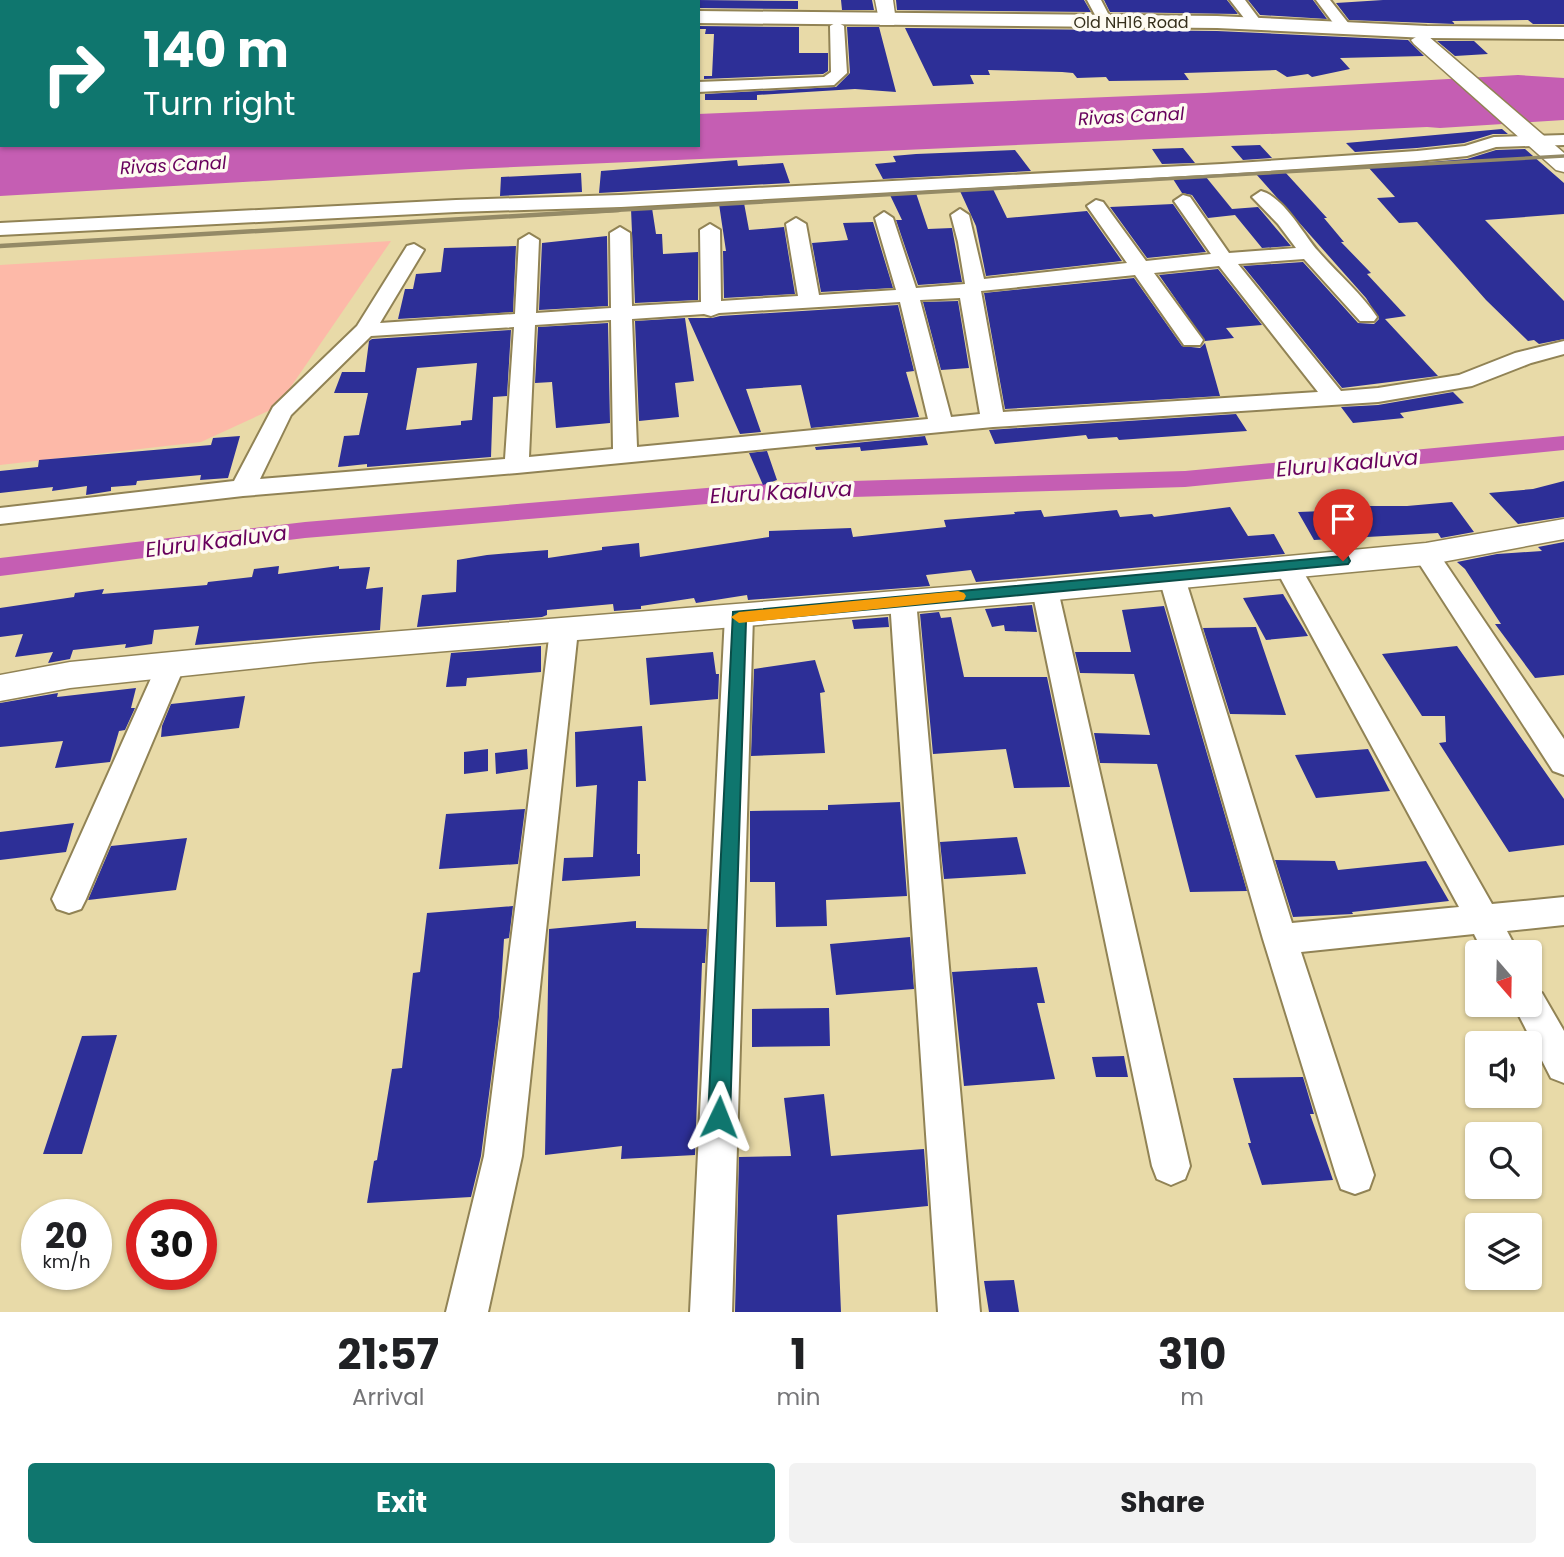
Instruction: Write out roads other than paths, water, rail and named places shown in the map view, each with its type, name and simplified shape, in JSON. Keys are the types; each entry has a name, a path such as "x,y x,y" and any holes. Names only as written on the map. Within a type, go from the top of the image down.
{"main road":[{"name":"Old NH16 Road","path":"700,17 885,10 1106,23 1256,24 1488,34 1564,33"},
{"name":"Old NH16 Road","path":"700,23 1197,29 1421,40 1564,40"}],"street":[{"path":"1094,0 1106,23"},
{"path":"1237,0 1256,24"},
{"path":"1324,0 1335,0"},
{"path":"1324,0 1345,29"},
{"path":"700,87 828,82 839,73 837,26"},
{"path":"1421,40 1564,165"},
{"path":"0,229 456,206 621,201 1235,168 1467,151 1494,142 1531,135 1564,140"},
{"path":"1261,197 1285,220 1309,253 1367,317"},
{"path":"1182,201 1224,259 1333,396"},
{"path":"1096,206 1192,340"},
{"path":"960,215 993,419"},
{"path":"884,218 920,333 941,425"},
{"path":"796,224 810,303"},
{"path":"710,230 711,310"},
{"path":"620,233 625,455"},
{"path":"517,466 528,240"},
{"path":"243,488 281,412 365,330 414,250"},
{"path":"365,330 907,296 1224,259 1309,253"},
{"path":"0,516 243,488 517,466 993,419 1378,395 1464,381 1523,358 1564,347"},
{"path":"0,688 70,675 314,650 1045,590 1426,554 1564,529"},
{"path":"1426,554 1564,764"},
{"path":"1287,566 1494,940"},
{"path":"1172,578 1280,939 1355,1175"},
{"path":"1045,590 1171,1166"},
{"path":"903,600 959,1312"},
{"path":"711,1312 739,616"},
{"path":"467,1312 503,1156 565,630"},
{"path":"69,899 171,665"},
{"path":"1280,939 1564,911"},
{"path":"1537,1017 1564,1066"}],"water":[{"name":"Rivas Canal","path":"1518,75 1564,78 1564,120 1440,128 471,169 0,196 0,147 700,147 700,114 1205,93"}],"waterway":[{"name":"Eluru Kaaluva","path":"0,567 305,530 754,492 1185,479 1564,443"}],"railway":[{"path":"588,212 1564,156"},
{"path":"0,246 619,210"}]}
